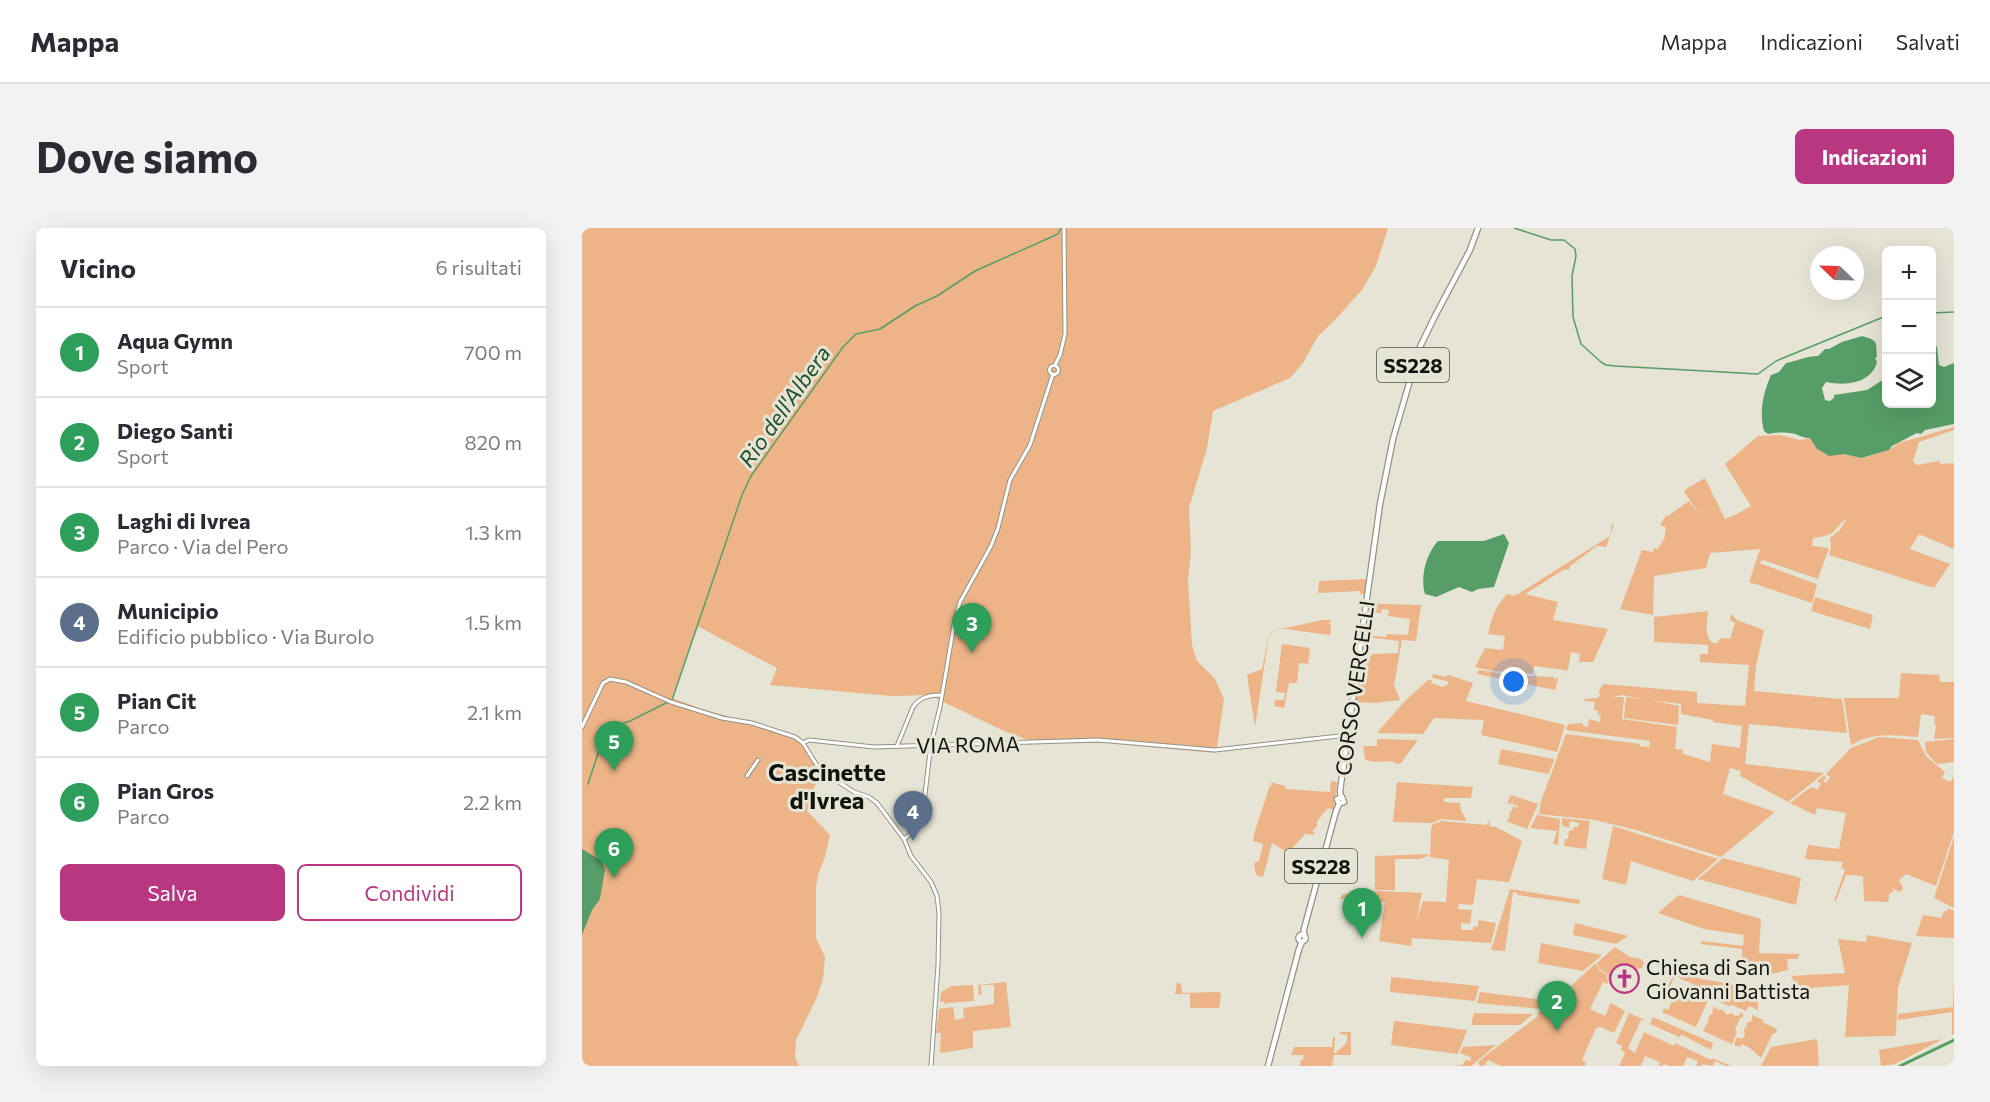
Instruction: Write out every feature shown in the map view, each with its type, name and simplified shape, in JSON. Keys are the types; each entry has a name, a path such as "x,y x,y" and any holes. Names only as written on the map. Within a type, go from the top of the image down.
{"main road":[{"name":"CORSO VERCELLI","path":"1268,1066 1339,804 1344,802 1340,791 1385,474 1413,365 1430,325 1470,250 1478,228"}],"street":[{"path":"904,839 917,829 923,811 931,744 960,602 991,546 1010,480 1030,445 1053,374 1058,372 1056,366 1065,334 1064,228"},
{"path":"1053,374 1050,369 1056,366"},
{"path":"582,727 603,683 610,679 626,682 670,701 722,718 752,723 795,737 803,743 818,767 854,792 874,800 904,839 911,856 935,891 939,924 931,1066"},
{"path":"897,746 916,702 929,695 942,695"},
{"name":"VIA ROMA","path":"803,743 809,740 874,747 1098,740 1215,750 1348,735"},
{"path":"747,776 758,760"}],"shaded area":[{"path":"582,228 1388,228 1376,266 1362,290 1318,336 1303,363 1290,378 1213,411 1207,448 1189,508 1191,552 1188,579 1192,645 1197,661 1215,679 1224,699 1216,753 1108,743 1036,743 1004,731 929,695 892,696 770,685 777,668 697,626 672,698 702,709 799,736 823,771 812,791 807,811 830,835 816,887 816,938 825,957 823,978 817,997 796,1040 795,1057 799,1066 582,1066"},
{"path":"1862,336 1874,340 1877,362 1869,375 1856,382 1841,384 1826,382 1822,388 1825,400 1830,401 1834,395 1867,390 1882,381 1882,408 1936,408 1936,346 1939,365 1944,367 1954,363 1954,424 1925,430 1921,434 1917,433 1892,446 1889,450 1861,458 1844,454 1829,456 1817,449 1810,438 1789,433 1768,434 1764,431 1763,403 1771,375 1779,372 1786,363 1818,356 1825,349"},
{"path":"1954,427 1954,430 1919,442 1913,461 1917,465 1939,461 1940,464 1954,463 1954,549 1919,534 1910,549 1950,564 1934,588 1829,555 1830,538 1840,530 1847,518 1830,534 1813,538 1812,546 1829,548 1818,579 1763,560 1759,563 1817,584 1812,603 1749,582 1760,549 1710,553 1706,568 1654,576 1653,615 1620,609 1642,550 1653,552 1654,548 1657,549 1662,543 1661,540 1664,541 1666,527 1660,525 1666,515 1668,516 1689,501 1703,521 1684,491 1686,489 1705,478 1725,519 1751,506 1725,464 1758,436 1780,435 1800,440 1811,438 1817,448 1826,455 1844,454 1861,458 1889,450 1899,443"},
{"path":"1504,534 1509,543 1494,587 1472,592 1459,587 1436,597 1425,594 1423,580 1425,566 1430,552 1438,541 1484,541"},
{"path":"1610,536 1606,547 1597,546 1570,566 1569,570 1565,569 1525,594 1558,602 1553,620 1608,629 1593,662 1579,662 1580,654 1571,652 1565,676 1565,670 1534,666 1533,674 1492,671 1475,667 1485,648 1503,650 1505,636 1488,634 1494,612 1507,594 1513,596 1518,594"},
{"path":"1367,579 1364,594 1361,595 1360,591 1318,593 1319,581"},
{"path":"1815,597 1873,615 1870,629 1811,611"},
{"path":"1369,602 1421,605 1416,641 1402,640 1394,685 1400,700 1375,703 1355,702 1362,657 1398,653 1399,641 1367,637 1365,652 1370,654 1362,653 1365,635 1386,637 1387,634 1408,635 1410,619 1388,616 1389,610 1382,609 1381,613 1370,613 1367,631 1365,631"},
{"path":"1708,611 1708,637 1713,643 1717,643 1721,638 1730,639 1735,623 1730,620 1731,614 1737,620 1764,630 1756,666 1754,691 1842,699 1847,733 1749,724 1745,764 1824,773 1788,802 1740,776 1741,771 1730,768 1723,794 1775,812 1721,857 1636,830 1595,820 1539,814 1541,801 1566,734 1649,747 1650,741 1566,730 1568,724 1583,723 1583,726 1588,727 1589,719 1600,722 1601,715 1594,710 1595,702 1584,701 1600,696 1599,691 1603,684 1697,692 1697,703 1745,706 1749,665 1700,662 1700,654 1708,654 1708,645 1654,642 1654,617","holes":["1623,695 1646,700 1626,697 1624,718 1678,725 1679,706 1651,700 1681,704 1681,714 1742,726 1740,748 1712,744 1710,762 1683,754 1683,750 1675,749 1677,727 1622,719 1624,697 1611,697"]},
{"path":"1332,620 1329,623 1330,635 1278,628"},
{"path":"1278,628 1269,635 1255,727 1247,675 1262,669 1269,634"},
{"path":"1282,644 1310,648 1308,664 1299,663 1297,683 1289,683 1284,708 1274,706 1275,700 1284,700 1285,693 1276,692"},
{"path":"1479,670 1511,675 1554,677 1554,683 1555,678 1558,679 1555,690 1477,674"},
{"path":"1901,673 1939,675 1940,682 1954,682 1954,738 1934,739 1935,716 1921,714 1918,737 1875,736 1851,745 1844,698 1899,698"},
{"path":"1434,674 1445,677 1448,675 1473,683 1466,701 1565,725 1557,752 1481,735 1484,720 1434,718 1423,734 1377,733 1404,702 1428,680 1443,687 1448,684 1449,682 1431,677"},
{"path":"1879,737 1918,740 1926,756 1945,772 1942,778 1950,782 1954,777 1954,832 1936,886 1906,874 1899,880 1903,888 1899,892 1892,888 1894,892 1890,892 1888,902 1864,901 1863,876 1846,875 1836,901 1834,901 1845,870 1841,868 1843,862 1805,859 1808,845 1839,849 1846,813 1817,808 1815,815 1790,803 1808,789 1813,787 1817,790 1821,784 1817,781 1824,775 1826,778 1823,781 1826,783 1830,777 1826,774 1851,748"},
{"path":"1377,739 1418,740 1401,763 1397,764 1365,759 1363,746 1377,746"},
{"path":"1954,739 1954,762 1937,764 1926,752 1925,742"},
{"path":"1501,749 1554,760 1548,774 1498,764"},
{"path":"1331,781 1337,782 1333,813 1327,831 1333,810 1328,808 1317,821 1317,826 1312,832 1314,835 1305,834 1288,853 1272,843 1263,877 1256,875 1254,863 1259,861 1263,844 1253,841 1254,834 1270,785 1272,786 1271,782 1285,786 1285,789 1330,792"},
{"path":"1397,782 1473,787 1471,798 1444,798 1444,802 1460,803 1467,821 1441,819 1432,823 1393,822"},
{"path":"1511,795 1538,804 1527,829 1506,821 1509,819 1513,806 1517,808 1518,806 1512,804 1513,799 1511,804 1507,803"},
{"path":"1537,815 1560,819 1558,845 1553,844 1557,831 1530,828"},
{"path":"1562,818 1590,821 1586,849 1564,846 1569,831 1578,827 1579,823 1570,821 1569,828 1562,825"},
{"path":"1490,820 1489,826 1496,827 1522,841 1509,882 1477,879 1473,905 1459,904 1458,909 1472,910 1470,924 1461,923 1461,930 1473,930 1474,926 1478,927 1478,920 1496,923 1491,943 1412,938 1411,946 1379,941 1385,902 1376,902 1375,898 1339,899 1343,894 1381,891 1422,893 1416,922 1423,901 1446,902 1449,860 1430,857 1433,824 1442,821 1486,825"},
{"path":"1613,826 1718,859 1693,881 1631,861 1626,885 1602,879"},
{"path":"1954,837 1954,908 1934,898"},
{"path":"582,849 600,860 605,869 600,899 592,910 582,935"},
{"path":"1429,854 1420,859 1395,859 1395,890 1375,890 1375,856"},
{"path":"1723,858 1801,878 1796,905 1698,879"},
{"path":"1510,889 1580,900 1579,904 1518,895 1513,892 1505,951 1491,950"},
{"path":"1679,895 1761,919 1759,953 1800,954 1797,959 1787,959 1788,970 1771,974 1755,974 1758,964 1742,962 1742,949 1701,944 1701,941 1743,946 1744,935 1704,929 1658,913"},
{"path":"1948,908 1954,911 1954,938 1916,936 1923,915 1941,918"},
{"path":"1575,923 1628,936 1616,944 1573,935"},
{"path":"1867,935 1912,943 1898,988 1895,1036 1845,1037 1849,985 1798,989 1791,976 1845,973 1838,939 1866,942"},
{"path":"1541,943 1602,955 1583,971 1538,963"},
{"path":"1615,947 1630,957 1641,959 1644,962 1642,969 1623,969 1618,981 1613,982 1619,984 1618,988 1609,984 1608,975 1599,968 1597,963"},
{"path":"1596,963 1599,970 1607,975 1608,984 1603,982 1590,1009 1605,1016 1611,1003 1625,1011 1614,1033 1600,1027 1596,1028 1582,1060 1586,1062 1585,1066 1501,1066 1488,1060 1484,1066 1480,1066 1478,1062 1538,1016 1537,1014"},
{"path":"1677,969 1701,979 1736,985 1734,992 1758,1003 1758,1010 1749,1006 1746,1011 1716,1000 1712,1002 1709,1001 1710,996 1696,1027 1662,1012 1664,1008 1668,1010 1679,985 1707,1000 1710,992 1675,976 1667,992 1661,984 1668,986"},
{"path":"1954,974 1954,1034 1952,1035 1952,1012 1898,1020 1898,1014 1953,1007"},
{"path":"1391,977 1479,986 1475,1001 1390,992"},
{"path":"1006,982 1011,1027 973,1031 973,1048 940,1053 941,1033 936,1033 939,1009 953,1007 955,1020 964,1018 963,1008 994,1004 994,985 981,985 982,995 979,995 978,985"},
{"path":"1177,982 1181,984 1182,993 1219,992 1221,994 1219,1008 1190,1008 1190,994 1175,994"},
{"path":"973,985 974,1001 947,1003 946,1005 943,1001 940,1002 941,992 952,986"},
{"path":"1480,992 1551,1001 1543,1009 1477,1003"},
{"path":"1714,1006 1718,1010 1723,1010 1727,1015 1732,1013 1735,1016 1743,1013 1735,1030 1737,1032 1732,1044 1703,1031 1709,1022 1709,1016 1713,1013"},
{"path":"1474,1013 1533,1014 1520,1025 1471,1025"},
{"path":"1629,1013 1645,1020 1641,1020 1628,1048 1635,1053 1644,1032 1674,1046 1675,1043 1711,1060 1712,1058 1731,1066 1715,1061 1713,1066 1703,1064 1696,1066 1698,1061 1687,1057 1683,1066 1664,1064 1659,1066 1660,1062 1645,1056 1641,1066 1619,1066 1625,1053 1621,1050 1622,1046 1616,1043"},
{"path":"1752,1015 1777,1029 1761,1058 1742,1044 1740,1047 1734,1045 1737,1037 1741,1039 1745,1036 1746,1023 1752,1021"},
{"path":"1653,1017 1713,1043 1711,1050 1682,1035 1679,1037 1650,1024"},
{"path":"1394,1021 1467,1030 1458,1054 1391,1045"},
{"path":"1340,1032 1351,1032 1351,1055 1334,1055 1332,1066 1300,1066 1301,1060 1304,1059 1303,1055 1291,1055 1294,1047 1332,1047 1333,1037 1335,1037 1334,1053 1336,1053 1347,1039 1347,1035 1340,1034"},
{"path":"1817,1039 1819,1066 1761,1066 1771,1047"},
{"path":"1943,1039 1895,1064 1881,1066 1879,1050"},
{"path":"1496,1045 1471,1066 1454,1066 1462,1065 1466,1060 1471,1061 1470,1057 1460,1053 1463,1047"}],"waterway":[{"name":"Rio dell'Albera","path":"588,784 603,738 612,727 630,721 672,700 742,495 751,476 843,347 856,334 880,329 975,271 1058,234 1061,228"},
{"name":"Rio dell'Albera","path":"1514,228 1551,240 1564,240 1575,249 1572,276 1573,317 1581,344 1606,365 1758,374 1776,361 1882,318"},
{"name":"Rio dell'Albera","path":"1936,313 1954,312"},
{"path":"1900,1066 1954,1040"}],"place":[{"name":"Laghi di Ivrea","path":"972,653"},
{"name":"Pian Cit","path":"614,771"},
{"name":"Municipio","path":"913,841"},
{"name":"Pian Gros","path":"614,878"},
{"name":"Aqua Gymn","path":"1362,938"},
{"name":"Chiesa di San Giovanni Battista","path":"1625,978"},
{"name":"Diego Santi","path":"1557,1031"}],"district":[{"name":"Cascinette d'Ivrea","path":"827,785"}]}
